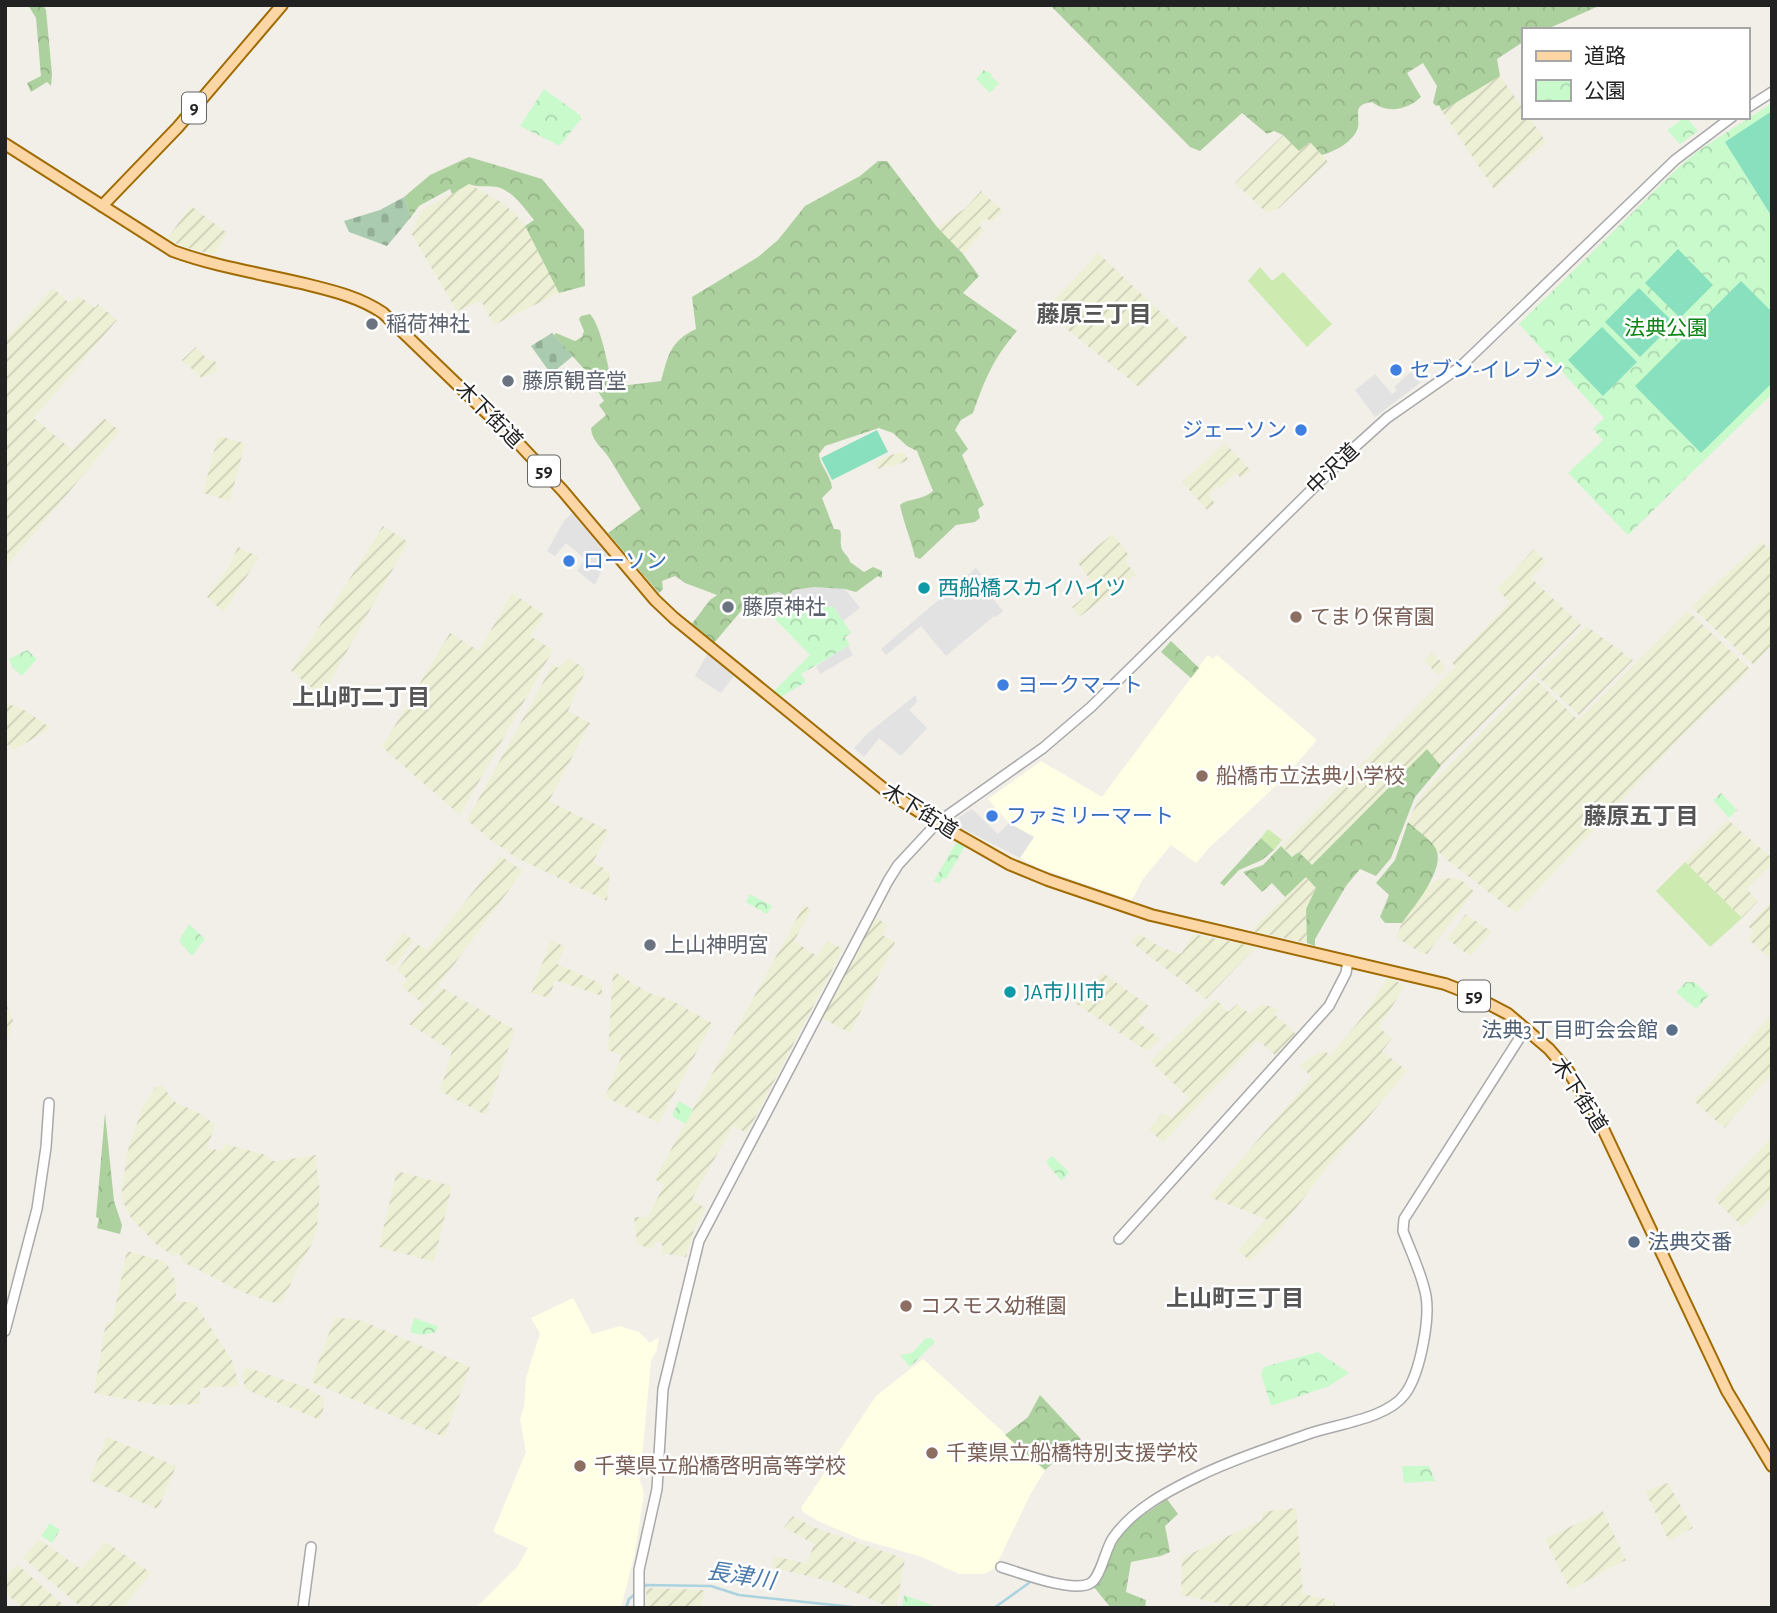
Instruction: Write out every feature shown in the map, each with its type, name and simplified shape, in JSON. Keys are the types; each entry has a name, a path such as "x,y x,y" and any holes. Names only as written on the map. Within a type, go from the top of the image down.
{"main road":[{"name":"9","path":"102,206 178,127 282,5"},
{"name":"木下街道","path":"5,144 173,251 196,259 338,292 383,313 521,446 563,491 655,600 674,618 885,790 937,823 1019,868 1129,908 1419,976 1486,1001 1526,1028 1568,1071 1597,1116 1727,1391 1772,1466"}],"street":[{"path":"1749,107 1772,92"},
{"name":"中沢道","path":"639,1608 639,1570 657,1489 663,1389 699,1241 750,1139 898,865 937,823 1043,748 1091,707 1356,446 1387,418 1460,367 1675,160 1729,119"},
{"path":"1119,1239 1329,1006 1346,973 1348,961"},
{"path":"1001,1567 1041,1580 1074,1586 1089,1584 1097,1577 1113,1538 1128,1521 1154,1501 1200,1475 1311,1433 1380,1412 1406,1393 1418,1368 1426,1319 1426,1297 1403,1231 1404,1219 1526,1028"},
{"path":"5,1331 37,1209 50,1103"},
{"path":"303,1608 311,1547"}],"shaded area":[{"path":"1500,76 1522,108 1522,119 1530,119 1546,142 1494,189 1442,111"},
{"path":"1283,135 1299,150 1310,141 1328,162 1279,208 1267,213 1235,183"},
{"path":"469,184 503,203 517,216 525,226 559,293 494,325 481,301 457,311 411,233 422,210"},
{"path":"981,191 1003,211 991,223 987,218 979,225 984,231 963,254 937,227 966,208"},
{"path":"191,206 227,233 214,255 167,239"},
{"path":"1098,253 1188,338 1139,387 1044,311"},
{"path":"53,288 69,303 79,296 95,308 98,304 117,320 34,418 72,450 104,418 120,431 5,568 5,340"},
{"path":"196,347 208,360 215,360 218,370 202,378 182,360"},
{"path":"1411,372 1420,383 1375,417 1355,390 1375,374 1392,394 1397,391 1394,387"},
{"path":"218,436 245,443 230,501 203,493"},
{"path":"1225,443 1251,471 1241,478 1236,473 1220,488 1218,486 1209,494 1215,504 1207,510 1182,482"},
{"path":"903,452 909,460 889,468 888,465 878,469 875,463 887,456"},
{"path":"572,513 608,555 595,585 577,571 585,559 566,543 555,556 547,551 564,521"},
{"path":"383,526 408,542 322,696 291,671"},
{"path":"1113,534 1130,557 1125,561 1136,575 1079,617 1072,607 1096,587 1077,562"},
{"path":"1761,542 1772,551 1772,644 1754,665 1691,607"},
{"path":"238,547 259,557 224,612 207,597 229,566"},
{"path":"1534,549 1546,562 1531,578 1581,625 1441,766 1427,750 1312,865 1299,852 1293,857 1282,846 1455,667 1452,662 1510,602 1497,589"},
{"path":"976,568 981,574 976,579 1003,611 946,656 921,626 886,655 881,649"},
{"path":"814,587 845,589 860,608 843,621 834,607 818,605 769,613 767,595 779,592 788,597 793,590"},
{"path":"512,593 545,615 530,636 553,650 460,815 382,747 450,633 479,651"},
{"path":"1688,611 1750,669 1675,743 1516,913 1447,860 1408,822 1417,802 1429,786 1534,678 1578,720"},
{"path":"1586,626 1633,660 1579,715 1536,675"},
{"path":"848,646 853,655 820,674 816,666"},
{"path":"709,651 736,673 721,693 695,676"},
{"path":"1432,652 1444,665 1445,669 1439,675 1424,661"},
{"name":"船橋市立法典小学校","path":"1208,655 1213,659 1217,655 1317,740 1284,778 1196,863 1171,845 1143,879 1132,900 1039,868 1020,858 1034,837 1009,823 988,799 1041,761 1102,797"},
{"path":"569,658 584,668 585,672 568,711 590,723 549,801 609,831 593,862 610,872 607,901 517,858 467,820 553,664 558,668"},
{"path":"916,695 917,702 909,710 927,728 901,756 879,738 864,757 854,748 868,733"},
{"path":"6,703 26,711 51,728 14,750 5,743"},
{"path":"972,809 998,834 1009,823 1034,837 1020,858 954,824 953,821"},
{"path":"1728,820 1772,858 1772,864 1747,889 1758,901 1742,918 1685,862"},
{"path":"501,856 523,871 424,1005 402,986 407,979 397,970 417,944 427,950"},
{"path":"1306,877 1316,888 1306,909 1307,943 1253,931 1254,927"},
{"path":"1460,879 1474,891 1427,954 1421,953 1396,937 1402,923 1427,887 1436,880"},
{"path":"1772,901 1772,960 1748,939 1754,932 1748,926"},
{"path":"804,905 811,910 794,941 817,956 828,941 843,949 747,1133 733,1126 692,1199 706,1209 694,1229 686,1257 661,1253 663,1246 657,1241 651,1249 640,1245 637,1242 634,1217 648,1217 664,1185 655,1179"},
{"path":"1466,914 1492,932 1470,956 1447,939"},
{"path":"875,917 887,925 882,935 895,942 850,1033 822,1018"},
{"path":"404,933 414,941 394,967 384,959"},
{"path":"1139,934 1160,947 1181,954 1193,934 1256,947 1206,999 1131,942"},
{"path":"551,940 565,947 557,964 602,984 602,996 555,980 549,998 531,993"},
{"path":"613,971 649,993 671,1000 712,1023 659,1123 605,1097 622,1055 608,1050"},
{"path":"1103,973 1149,1006 1137,1022 1161,1039 1147,1051 1075,1003"},
{"path":"1388,977 1405,986 1379,1027 1392,1039 1382,1051 1407,1071 1327,1167 1275,1236 1250,1261 1238,1250 1267,1219 1209,1197 1312,1077 1299,1065 1324,1050 1330,1056 1364,1015"},
{"path":"441,987 515,1030 485,1115 440,1091 452,1051 409,1024"},
{"path":"1216,999 1228,1012 1237,1004 1250,1014 1262,1004 1273,1007 1279,1010 1274,1014 1296,1034 1275,1055 1258,1040 1163,1143 1149,1129 1163,1113 1171,1118 1189,1098 1150,1061"},
{"path":"5,1001 13,1020 5,1050"},
{"path":"1772,1014 1772,1074 1724,1128 1694,1101"},
{"path":"162,1085 173,1101 203,1115 215,1125 207,1148 223,1151 225,1144 266,1155 272,1161 317,1155 320,1191 317,1227 312,1244 282,1303 270,1302 242,1292 183,1262 180,1254 174,1256 157,1245 131,1218 121,1198 127,1153 142,1109 155,1088"},
{"path":"1769,1140 1772,1142 1772,1196 1743,1227 1714,1199"},
{"path":"397,1171 452,1186 434,1262 379,1247"},
{"path":"127,1251 166,1262 177,1284 175,1302 194,1302 233,1362 239,1386 200,1388 200,1404 158,1405 94,1393 106,1322 112,1322"},
{"name":"千葉県立船橋啓明高等学校","path":"573,1298 592,1334 620,1326 639,1332 650,1343 659,1337 657,1350 651,1361 640,1480 644,1493 635,1553 621,1608 476,1608 518,1566 528,1548 493,1532 526,1452 520,1419 524,1407 526,1378 540,1333 531,1318"},
{"path":"335,1317 363,1321 470,1367 444,1437 311,1382"},
{"name":"千葉県立船橋特別支援学校","path":"923,1359 1045,1470 995,1568 984,1574 959,1574 922,1557 860,1539 818,1521 801,1508 876,1396"},
{"path":"246,1367 305,1387 324,1398 320,1420 245,1389 242,1374"},
{"path":"107,1437 176,1466 158,1509 89,1480"},
{"path":"1668,1483 1693,1528 1669,1541 1645,1491"},
{"path":"1296,1508 1303,1594 1335,1601 1335,1608 1241,1608 1181,1595 1182,1558 1262,1520 1262,1512"},
{"path":"1603,1511 1626,1560 1570,1590 1545,1539"},
{"path":"793,1516 813,1527 905,1559 896,1608 832,1582 771,1567 774,1556 807,1564 814,1544 784,1527"},
{"path":"39,1539 81,1569 106,1542 151,1573 123,1608 82,1608 23,1558"},
{"path":"18,1565 67,1608 22,1608 5,1592 5,1576"},
{"path":"646,1588 705,1590 700,1608 647,1608"}],"green space":[{"path":"28,5 43,5 46,10 52,74 51,86 47,82 31,92 27,83 41,76 36,18"},
{"path":"1050,5 1601,5 1549,28 1522,28 1522,43 1497,59 1500,76 1442,111 1439,105 1433,103 1437,86 1423,63 1407,73 1421,97 1410,105 1397,109 1384,108 1372,102 1362,105 1358,110 1358,127 1353,137 1338,149 1322,155 1310,142 1299,151 1283,135 1274,131 1267,134 1242,113 1200,151 1190,147"},
{"path":"983,70 992,74 991,77 999,83 990,93 976,79"},
{"path":"544,89 580,115 581,119 558,145 520,126"},
{"name":"法典公園","path":"1772,103 1772,394 1628,535 1568,473 1603,440 1593,429 1604,418 1519,324 1680,166"},
{"path":"1772,111 1772,217 1725,142"},
{"path":"1683,119 1688,119 1698,131 1680,144 1667,130"},
{"path":"469,157 542,179 584,230 585,286 559,293 525,226 534,220 518,201 503,189 469,184 452,194 450,189 419,206 411,217 404,197 430,175"},
{"path":"878,161 887,161 937,227 963,254 979,276 963,293 1017,331 990,370 973,413 961,420 955,430 968,449 962,455 984,505 978,509 980,518 975,522 956,525 920,559 915,557 900,505 933,491 917,451 893,433 879,428 825,446 819,454 832,488 822,498 834,529 840,530 842,550 850,562 864,572 873,567 882,571 882,578 878,576 856,592 845,589 788,597 767,595 767,605 752,598 714,643 691,625 717,595 685,583 675,576 662,581 663,589 659,593 608,533 641,509 592,433 591,428 606,415 599,405 604,401 583,368 554,335 556,333 575,341 582,337 584,331 579,319 590,314 601,338 613,387 661,381 675,344 696,329 692,297 758,257 778,240 805,206 860,176"},
{"path":"404,197 411,217 387,246 349,232 344,221 380,210"},
{"path":"1678,249 1713,285 1680,318 1645,283"},
{"path":"1260,267 1272,281 1283,272 1332,324 1307,347 1248,281"},
{"path":"1741,281 1772,312 1772,383 1701,453 1635,386"},
{"path":"1639,288 1674,323 1640,357 1605,322"},
{"path":"1602,327 1637,362 1603,396 1568,360"},
{"path":"552,333 573,356 551,374 531,346"},
{"path":"877,430 888,452 832,480 821,458"},
{"path":"818,605 834,607 851,633 845,637 850,645 801,674 806,682 780,697 774,691 810,655 769,613"},
{"path":"1171,641 1199,668 1191,678 1161,652"},
{"path":"27,650 37,659 22,676 12,667 9,659"},
{"path":"1427,749 1441,766 1415,797 1391,858 1376,876 1360,869 1346,886 1315,939 1315,946 1307,943 1306,909 1316,888 1306,877 1285,897 1272,883 1262,892 1243,872 1263,865 1281,846 1292,857 1299,852 1312,865"},
{"path":"1721,793 1737,810 1729,818 1713,800"},
{"path":"1408,822 1434,845 1438,857 1436,867 1427,888 1402,923 1385,923 1380,917 1389,895 1376,883 1395,860"},
{"path":"1268,829 1282,840 1274,850 1261,838"},
{"path":"1261,838 1274,850 1262,860 1239,870 1224,886 1220,883"},
{"path":"957,841 965,846 946,879 943,878 939,884 934,881"},
{"path":"1685,862 1742,918 1710,947 1656,891"},
{"path":"750,894 772,906 767,914 746,902"},
{"path":"189,924 205,939 192,956 179,941"},
{"path":"1686,982 1694,982 1709,995 1696,1009 1676,992"},
{"path":"679,1101 693,1109 686,1124 673,1117"},
{"path":"105,1113 114,1201 122,1225 120,1234 97,1228"},
{"path":"1052,1156 1069,1172 1062,1181 1048,1165 1047,1160"},
{"path":"414,1318 438,1326 436,1332 421,1335 410,1332"},
{"path":"926,1338 935,1342 910,1367 900,1355 912,1353"},
{"path":"1318,1352 1349,1373 1329,1386 1271,1406 1261,1374 1264,1367"},
{"path":"1040,1395 1081,1439 1045,1470 1005,1435 1028,1417"},
{"path":"1402,1466 1429,1466 1435,1481 1404,1483"},
{"path":"1167,1499 1178,1514 1165,1526 1170,1552 1131,1562 1126,1592 1146,1600 1145,1608 1111,1608 1093,1586 1109,1551 1130,1524"},
{"path":"50,1523 60,1530 52,1543 41,1536"},
{"path":"904,1595 940,1608 902,1608"}],"waterway":[{"path":"994,1608 1029,1583"},
{"name":"長津川","path":"642,1589 646,1585 711,1586 739,1595 862,1608"},
{"name":"長津川","path":"626,1608 629,1599 636,1593"}],"place":[{"name":"稲荷神社","path":"372,324"},
{"name":"セブン-イレブン","path":"1396,370"},
{"name":"藤原観音堂","path":"508,381"},
{"name":"ジェーソン","path":"1301,430"},
{"name":"ローソン","path":"569,561"},
{"name":"西船橋スカイハイツ","path":"924,588"},
{"name":"藤原神社","path":"728,607"},
{"name":"てまり保育園","path":"1296,617"},
{"name":"ヨークマート","path":"1003,685"},
{"name":"船橋市立法典小学校","path":"1202,776"},
{"name":"ファミリーマート","path":"992,816"},
{"name":"上山神明宮","path":"650,945"},
{"name":"JA市川市","path":"1010,992"},
{"name":"法典3丁目町会会館","path":"1672,1030"},
{"name":"法典交番","path":"1634,1242"},
{"name":"コスモス幼稚園","path":"906,1306"},
{"name":"千葉県立船橋特別支援学校","path":"932,1453"},
{"name":"千葉県立船橋啓明高等学校","path":"580,1466"}],"district":[{"name":"藤原三丁目","path":"1094,315"},
{"name":"上山町二丁目","path":"361,698"},
{"name":"藤原五丁目","path":"1641,817"},
{"name":"上山町三丁目","path":"1235,1299"}]}
